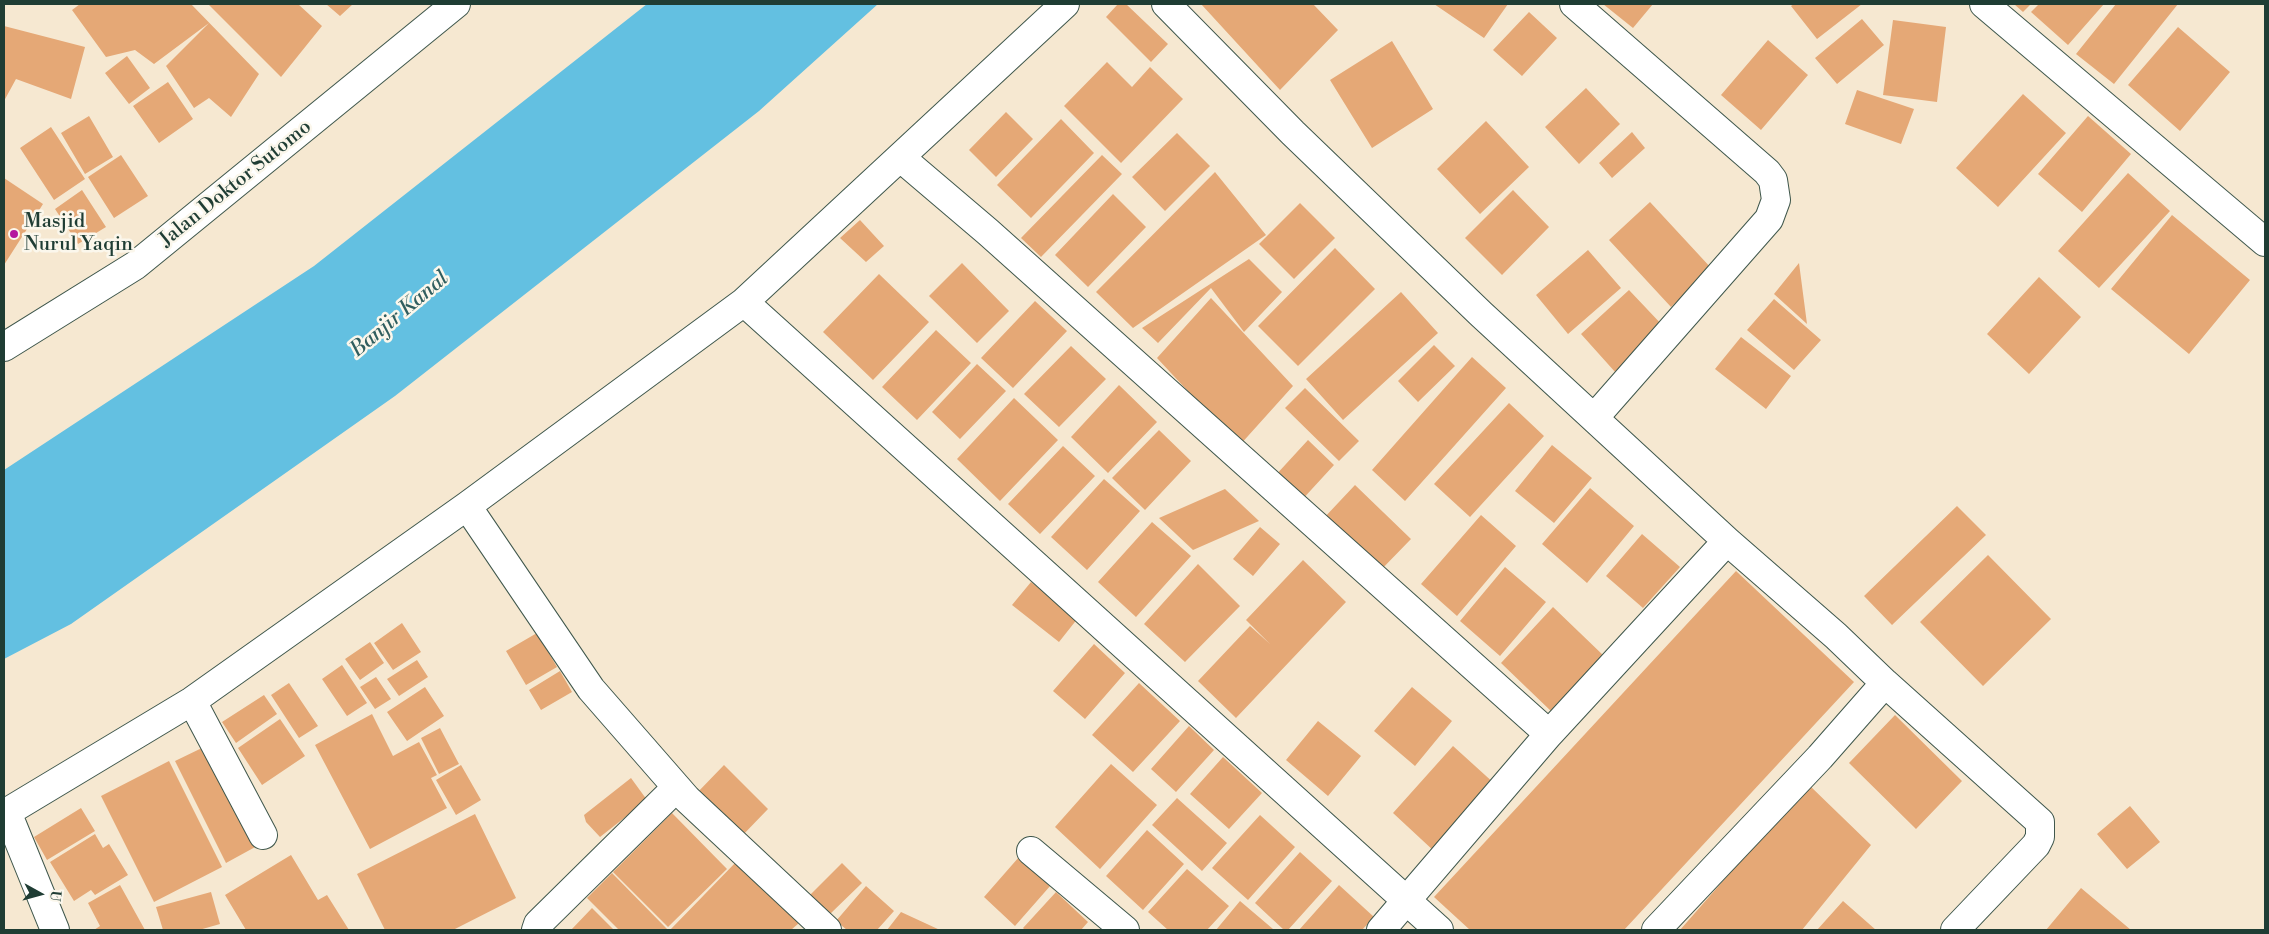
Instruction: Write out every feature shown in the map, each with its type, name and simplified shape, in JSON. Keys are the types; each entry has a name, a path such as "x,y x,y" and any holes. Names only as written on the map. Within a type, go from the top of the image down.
{"street":[{"name":"Jalan Doktor Sutomo","path":"4,347 136,265 456,4"},
{"path":"55,930 5,813 192,701 467,506 744,302 1065,4"},
{"path":"1166,4 1293,133 1425,260 1726,541 1836,636 1885,683 2040,822 2040,837 2036,845 1955,930"},
{"path":"1574,4 1767,172 1773,180 1776,200 1769,219 1594,418"},
{"path":"1984,4 2265,242"},
{"path":"901,158 988,232 1549,734"},
{"path":"744,302 1439,930"},
{"path":"467,506 591,689 676,788 827,930"},
{"path":"1381,930 1549,734 1726,541"},
{"path":"1656,930 1820,757 1885,683"},
{"path":"192,701 263,835"},
{"path":"536,930 538,924 676,788"},
{"path":"1032,851 1125,930"}],"water":[{"name":"Banjir Kanal","path":"647,4 878,4 759,111 395,396 71,624 4,659 4,470 314,266"}],"building":[{"path":"80,4 191,4 259,74 231,117 209,98 194,108 166,66 209,23 154,64 135,50 106,57 72,10"},
{"path":"208,4 298,4 322,26 281,77"},
{"path":"326,4 353,4 340,16"},
{"path":"1118,4 1126,4 1168,44 1151,62 1106,17"},
{"path":"1201,4 1313,4 1338,30 1280,90"},
{"path":"1434,4 1508,4 1484,38"},
{"path":"1603,4 1653,4 1633,28"},
{"path":"1794,4 1862,4 1817,39 1791,6"},
{"path":"2014,4 2031,4 2023,12"},
{"path":"2039,4 2104,4 2068,45 2031,12"},
{"path":"2116,4 2178,4 2114,84 2076,54"},
{"path":"1529,12 1557,38 1522,76 1493,50"},
{"path":"1862,19 1884,45 1837,84 1815,58"},
{"path":"1893,20 1946,27 1937,102 1883,95"},
{"path":"4,26 85,47 71,99 16,79 4,101"},
{"path":"2178,27 2230,72 2180,131 2128,85"},
{"path":"1768,40 1808,75 1761,130 1721,95"},
{"path":"1392,41 1433,109 1372,148 1330,80"},
{"path":"127,56 150,88 129,104 105,73"},
{"path":"1107,62 1132,87 1150,67 1183,99 1121,163 1064,106"},
{"path":"168,82 193,119 159,143 133,106"},
{"path":"1586,88 1620,124 1579,164 1545,127"},
{"path":"1857,90 1914,109 1901,144 1845,124"},
{"path":"2023,94 2066,133 1998,207 1956,168"},
{"path":"1006,112 1033,139 996,177 969,150"},
{"path":"89,116 113,157 85,174 61,133"},
{"path":"2088,116 2131,154 2082,212 2038,174"},
{"path":"1061,119 1094,153 1031,218 997,185"},
{"path":"1486,121 1529,167 1480,214 1437,169"},
{"path":"51,127 85,179 54,200 20,148"},
{"path":"1632,132 1645,148 1612,178 1599,163"},
{"path":"1177,133 1210,166 1165,211 1132,177"},
{"path":"121,155 148,196 114,218 88,177"},
{"path":"1102,155 1122,174 1041,257 1021,238"},
{"path":"1215,172 1266,235 1133,328 1096,292"},
{"path":"2128,173 2170,211 2099,288 2058,251"},
{"name":"Masjid Nurul Yaqin","path":"4,178 43,204 4,265"},
{"path":"82,190 106,227 78,244 55,209"},
{"path":"1513,190 1549,227 1502,275 1465,238"},
{"path":"1113,194 1146,227 1088,287 1055,255"},
{"path":"1650,202 1712,269 1671,307 1609,240"},
{"path":"1300,203 1335,238 1294,279 1259,244"},
{"path":"2172,215 2250,280 2189,354 2111,289"},
{"path":"860,220 884,246 866,262 840,238"},
{"path":"1335,248 1375,289 1298,366 1258,326"},
{"path":"1588,250 1621,288 1568,334 1536,295"},
{"path":"1249,259 1282,292 1244,332 1211,288 1158,343 1142,328"},
{"path":"962,263 1009,311 977,343 929,296"},
{"path":"1799,263 1807,324 1774,294"},
{"path":"879,274 929,322 873,380 823,332"},
{"path":"2039,277 2081,317 2029,374 1987,334"},
{"path":"1629,290 1664,327 1616,373 1581,334"},
{"path":"1401,292 1438,333 1343,420 1306,379"},
{"path":"1211,298 1293,386 1239,446 1157,358"},
{"path":"1774,299 1821,340 1794,370 1747,330"},
{"path":"1035,301 1067,331 1013,388 981,358"},
{"path":"936,330 971,363 917,420 882,387"},
{"path":"1741,337 1791,376 1766,409 1715,369"},
{"path":"1434,345 1455,366 1418,402 1398,381"},
{"path":"1071,346 1106,379 1059,427 1024,394"},
{"path":"1472,357 1506,388 1405,501 1372,470"},
{"path":"977,364 1006,391 960,439 932,412"},
{"path":"1119,385 1157,422 1108,473 1071,437"},
{"path":"1305,388 1359,441 1339,461 1285,408"},
{"path":"1014,398 1058,440 1000,501 957,459"},
{"path":"1509,403 1544,436 1470,517 1434,484"},
{"path":"1159,430 1191,461 1145,510 1112,478"},
{"path":"1308,440 1334,465 1300,502 1274,477"},
{"path":"1552,445 1592,478 1554,523 1515,491"},
{"path":"1063,446 1095,476 1040,534 1008,504"},
{"path":"1104,479 1140,511 1087,570 1051,537"},
{"path":"1355,485 1411,539 1378,573 1323,519"},
{"path":"1590,488 1634,526 1587,583 1542,544"},
{"path":"1225,489 1259,521 1193,550 1159,518"},
{"path":"1957,506 1986,535 1892,625 1864,596"},
{"path":"1481,515 1516,546 1457,616 1421,584"},
{"path":"1152,522 1191,556 1136,617 1098,582"},
{"path":"1260,527 1280,544 1253,576 1233,559"},
{"path":"1642,534 1680,567 1643,608 1606,576"},
{"path":"1988,555 2051,619 1983,686 1920,622"},
{"path":"1303,560 1346,602 1236,718 1198,681 1250,626 1270,644 1246,620"},
{"path":"1198,564 1240,606 1185,662 1144,624"},
{"path":"1505,567 1546,602 1500,656 1460,621"},
{"path":"1736,571 1854,682 1624,930 1470,930 1434,897"},
{"path":"1031,582 1078,618 1059,642 1012,605"},
{"path":"1553,607 1605,657 1553,713 1501,663"},
{"path":"402,623 421,652 393,670 374,643"},
{"path":"537,633 557,667 526,685 506,651"},
{"path":"370,642 384,663 360,680 345,659"},
{"path":"1094,644 1125,673 1085,719 1053,691"},
{"path":"417,660 428,677 399,696 387,679"},
{"path":"342,665 367,703 347,716 322,679"},
{"path":"560,671 572,692 541,710 529,690"},
{"path":"376,677 391,699 375,709 360,687"},
{"path":"289,683 318,726 299,738 271,695"},
{"path":"1139,683 1180,721 1133,772 1092,735"},
{"path":"425,687 444,716 407,741 387,712"},
{"path":"1412,687 1452,721 1415,766 1374,731"},
{"path":"264,695 277,714 236,743 222,722"},
{"path":"372,714 393,756 419,742 437,775 431,778 447,808 370,849 315,745"},
{"path":"1895,715 1962,781 1916,829 1849,763"},
{"path":"280,719 305,756 262,785 238,748"},
{"path":"1318,721 1361,756 1328,796 1286,760"},
{"path":"1189,726 1214,750 1176,792 1151,769"},
{"path":"440,728 459,764 439,774 421,738"},
{"path":"206,746 257,846 226,863 175,761"},
{"path":"1453,746 1496,785 1435,852 1393,813"},
{"path":"1223,757 1262,793 1229,829 1190,794"},
{"path":"169,761 222,867 154,902 101,796"},
{"path":"1111,764 1157,805 1100,869 1055,827"},
{"path":"461,765 481,800 456,815 436,780"},
{"path":"724,765 768,809 739,839 695,795"},
{"path":"631,778 647,800 600,837 586,822 584,815"},
{"path":"1808,784 1871,845 1802,930 1680,930"},
{"path":"1177,798 1227,843 1202,871 1152,825"},
{"path":"2130,806 2160,842 2127,869 2097,834"},
{"path":"81,808 95,831 47,860 34,837"},
{"path":"672,813 727,869 668,927 613,872"},
{"path":"475,814 516,898 453,930 385,930 357,874"},
{"path":"1260,815 1295,847 1248,900 1212,868"},
{"path":"1147,830 1184,864 1143,910 1106,876"},
{"path":"95,834 103,848 109,844 128,875 95,895 91,890 74,901 50,862"},
{"path":"1300,852 1332,881 1288,930 1284,930 1255,903"},
{"path":"291,855 318,900 327,895 349,930 246,930 225,895"},
{"path":"1019,857 1051,885 1015,926 984,897"},
{"path":"737,861 799,923 791,930 670,930"},
{"path":"842,863 862,883 828,916 809,896"},
{"path":"1187,869 1229,906 1207,930 1168,930 1148,912"},
{"path":"612,873 668,930 619,930 587,898"},
{"path":"120,885 145,930 94,930 100,926 88,903"},
{"path":"1339,885 1374,917 1362,930 1299,930"},
{"path":"866,886 894,911 877,930 847,930 836,921"},
{"path":"2081,888 2131,930 2046,930"},
{"path":"211,892 220,924 199,930 163,930 156,907"},
{"path":"1056,892 1088,922 1081,930 1025,930 1023,928"},
{"path":"1240,901 1273,929 1216,930"},
{"path":"1843,901 1876,930 1817,930"},
{"path":"592,908 614,930 571,930"},
{"path":"901,912 940,930 887,930"}],"place":[{"name":"Masjid Nurul Yaqin","path":"14,234"}]}
